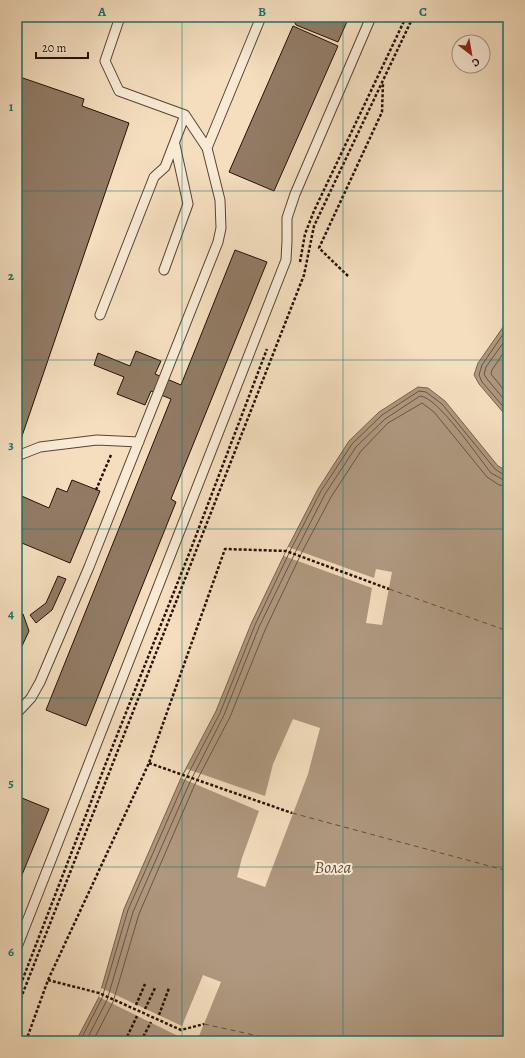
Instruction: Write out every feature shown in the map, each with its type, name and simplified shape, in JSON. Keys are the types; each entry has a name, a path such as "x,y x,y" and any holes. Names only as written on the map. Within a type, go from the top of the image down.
{"lane":[{"path":"17,713 31,698 40,682 89,567 218,242 221,228 220,200 207,148 185,115 119,91 105,61 120,17"},
{"path":"207,148 261,17"},
{"path":"17,947 286,260 286,218 295,194 372,17"},
{"path":"100,315 154,177 165,167 175,145 185,115"},
{"path":"164,270 188,204 175,145"},
{"path":"17,456 40,447 97,440 139,442"}],"path":[{"path":"299,265 302,258 305,234 314,211 406,17"},
{"path":"17,1008 304,275 314,226 413,17"},
{"path":"348,276 319,248 382,112 383,80"},
{"path":"17,994 270,343"},
{"path":"96,490 111,455"},
{"path":"26,1041 48,980 149,762 225,549 286,551 388,589"},
{"path":"149,762 292,813"},
{"path":"48,980 99,993 181,1030 204,1024"},
{"path":"136,1005 145,984"},
{"path":"145,1009 155,988"},
{"path":"159,1015 169,988"},
{"path":"125,1041 137,1016"},
{"path":"141,1041 151,1022"}],"water":[{"path":"508,320 508,418 479,384 474,375 478,363"},
{"name":"Волга","path":"418,387 428,388 445,401 498,466 508,471 508,1041 76,1041 99,997 124,909 181,778 216,711 251,624 318,489 349,441 379,412"}],"pier":[{"path":"288,547 374,578 376,569 392,572 382,625 366,623 372,588 284,556"},
{"path":"293,719 320,728 308,774 265,887 237,877 242,858 259,811 181,778 187,769 265,796 273,764"},
{"path":"203,975 221,982 197,1041 176,1041 178,1036 99,997 101,988 182,1026"}],"building":[{"path":"292,17 349,17 338,42 296,25"},
{"path":"293,26 338,46 274,191 229,172"},
{"path":"17,76 84,99 82,106 129,123 21,439 17,438"},
{"path":"235,250 267,262 171,499 176,502 86,726 46,710 171,399 151,391 145,405 117,394 124,377 94,365 98,353 130,366 136,351 161,361 155,374 181,385"},
{"path":"72,480 100,491 70,563 17,541 17,494 49,508 57,488 67,492"},
{"path":"58,576 66,579 52,610 36,623 30,615 46,603"},
{"path":"17,612 23,614 29,631 22,646 17,648"},
{"path":"17,658 20,679 17,686"},
{"path":"17,796 49,809 17,887"}],"ferry route":[{"path":"389,589 508,631"},
{"path":"292,813 508,871"},
{"path":"204,1024 281,1041"}]}
